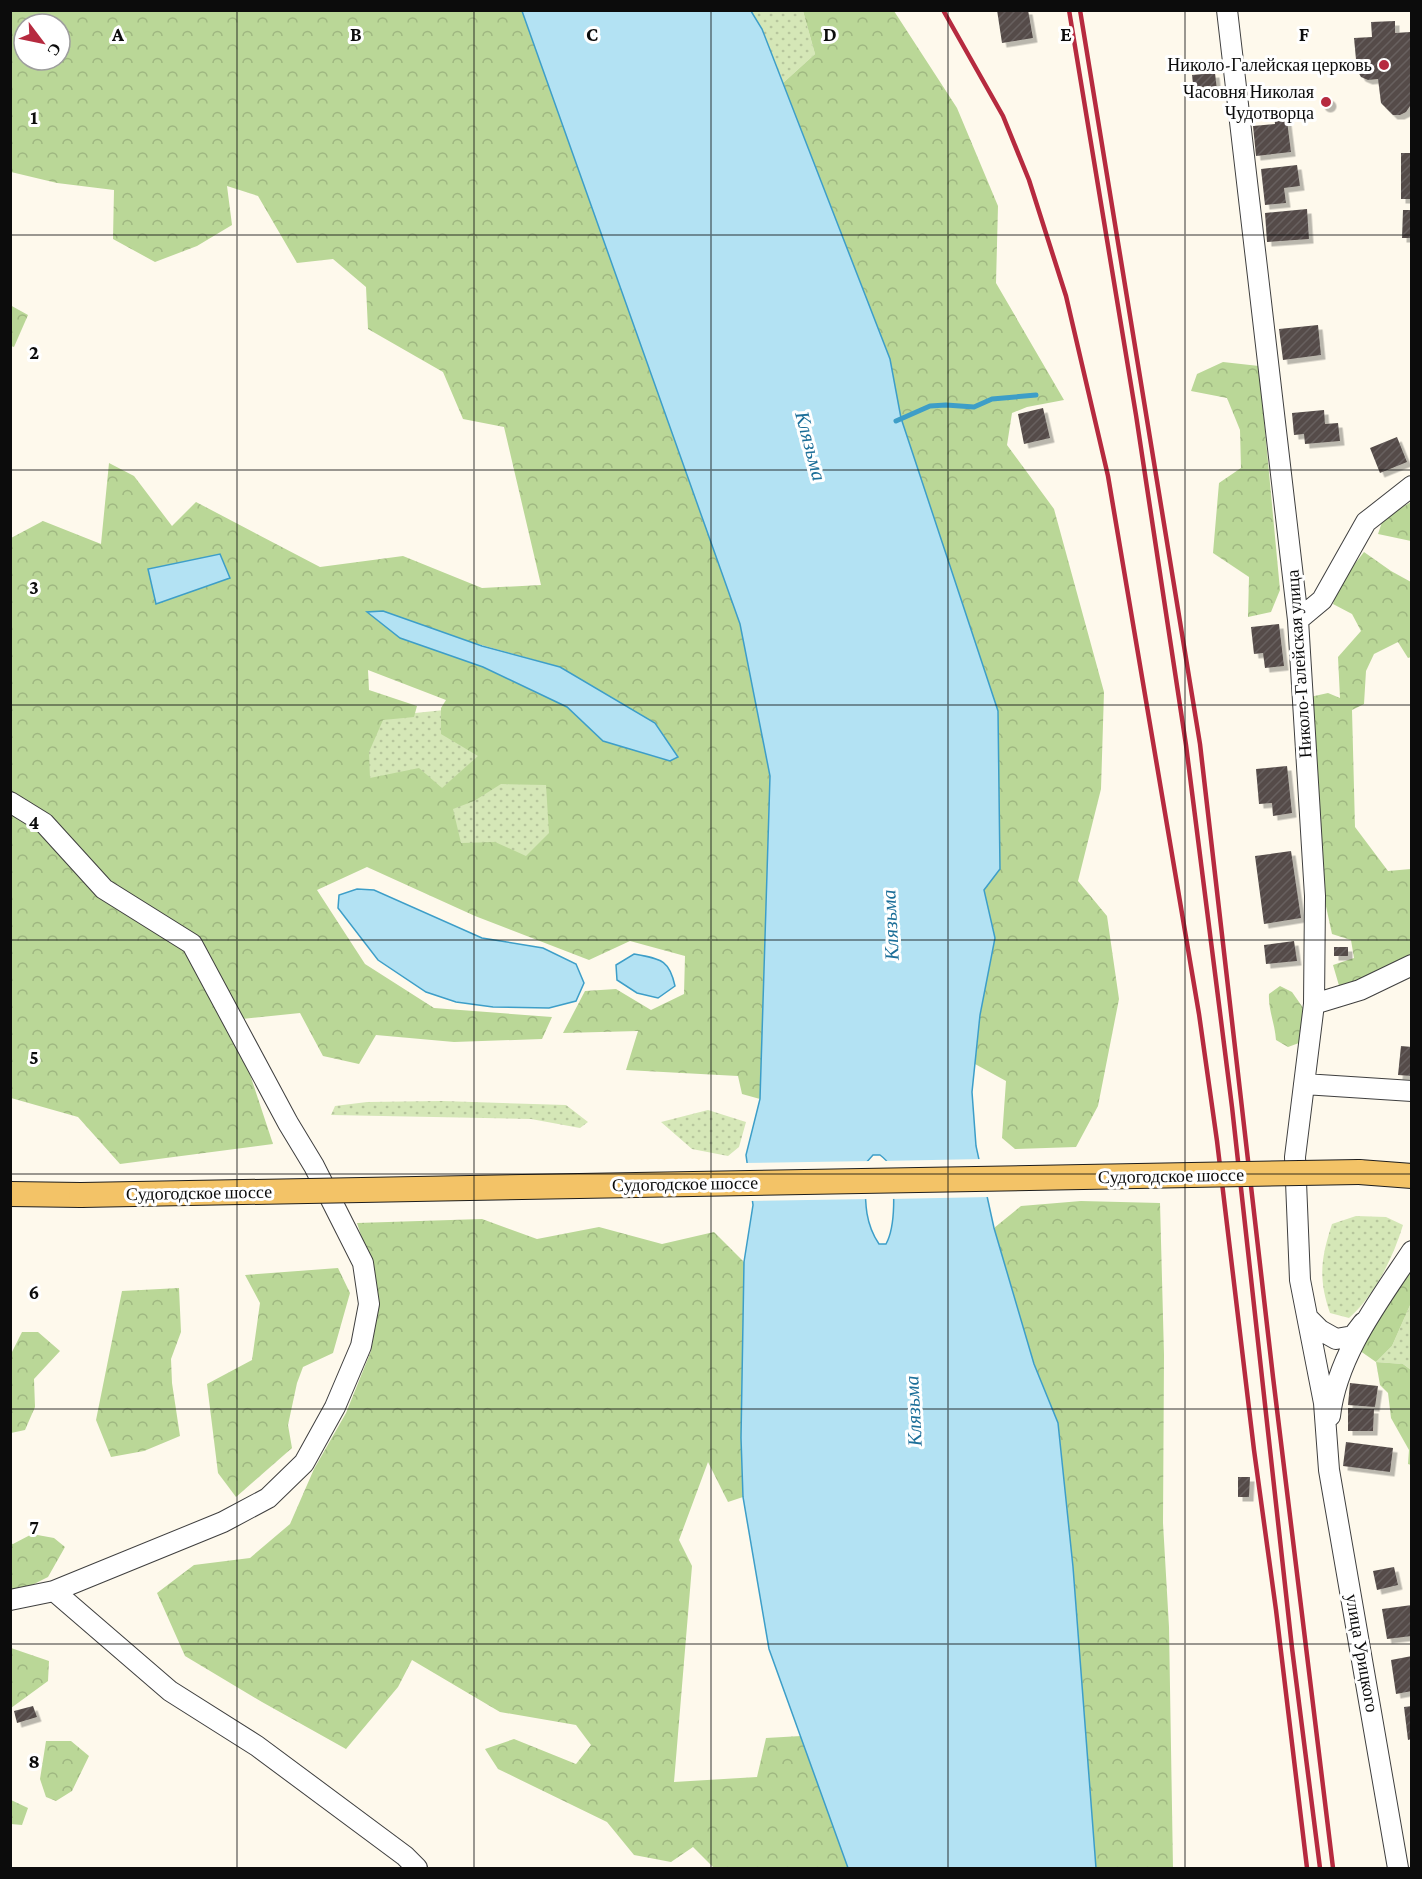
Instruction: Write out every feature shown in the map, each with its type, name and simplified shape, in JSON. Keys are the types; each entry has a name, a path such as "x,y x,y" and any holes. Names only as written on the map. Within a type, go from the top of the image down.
{"main road":[{"name":"Судогодское шоссе","path":"10,1194 81,1195 1359,1172 1412,1176"}],"street":[{"name":"Николо-Галейская улица","path":"1231,13 1298,620 1315,896 1314,1004 1295,1157 1300,1280 1308,1318"},
{"path":"1298,620 1322,600 1366,522 1412,486"},
{"path":"10,802 44,823 104,889 192,944 278,1106 314,1166 363,1263 369,1304 361,1346 335,1407 304,1463 268,1498 223,1522 54,1591 10,1600"},
{"path":"1314,1004 1360,990 1412,965"},
{"path":"1304,1084 1412,1091"},
{"name":"улица Урицкого","path":"1308,1318 1320,1330 1336,1339 1353,1336 1372,1312 1412,1251"},
{"name":"улица Урицкого","path":"1328,1437 1338,1379 1372,1312"},
{"name":"улица Урицкого","path":"1308,1318 1324,1403 1329,1470 1398,1869"},
{"path":"54,1591 170,1691 257,1746 405,1856 417,1869"}],"green space":[{"path":"11,11 522,11 740,624 770,776 760,1099 742,1094 738,1076 626,1070 638,1031 563,1033 585,991 616,989 651,1010 684,994 685,956 630,941 589,960 475,916 367,867 317,890 365,964 434,1008 552,1017 542,1039 454,1042 376,1035 359,1064 323,1056 300,1013 232,1020 273,1144 120,1164 78,1117 11,1098 11,538 43,521 101,544 109,463 134,476 172,526 196,502 320,567 403,556 482,588 541,585 504,427 463,419 443,372 368,329 366,287 333,259 297,263 258,196 227,186 232,225 197,246 155,262 113,239 114,190 57,183 11,172","holes":["368,613 560,667 603,741 567,707 483,667 401,638","368,670 446,700 441,708 441,734 478,756 442,788 419,768 370,778 369,752 383,720 414,717 417,706 369,690","501,784 546,785 549,833 526,856 495,842 461,843 453,809 474,801"]},
{"path":"751,11 803,11 815,54 783,83 762,29"},
{"path":"803,11 894,11 957,108 998,206 996,283 1064,400 1027,407 1012,413 1007,445 1054,509 1104,692 1101,789 1078,881 1107,916 1119,999 1098,1106 1076,1147 1015,1149 1002,1138 1006,1081 975,1064 980,1015 995,938 984,890 890,359 783,83 815,54"},
{"path":"10,305 28,315 14,347 11,346"},
{"path":"1223,362 1259,366 1280,590 1271,612 1248,617 1249,577 1213,553 1219,483 1241,468 1240,430 1227,398 1191,391 1197,374"},
{"path":"1411,502 1411,541 1378,534 1383,519"},
{"path":"1364,552 1411,582 1411,657 1408,658 1398,642 1374,654 1366,671 1364,704 1352,710 1355,827 1388,871 1411,869 1411,954 1340,989 1333,965 1354,958 1351,940 1332,934 1322,888 1310,697 1328,693 1340,698 1338,657 1361,631 1352,614 1333,604 1339,584"},
{"path":"454,709 555,785 555,865 370,861 357,719"},
{"path":"1280,986 1292,992 1306,1012 1299,1043 1288,1047 1276,1040 1270,1005 1269,994"},
{"path":"442,1101 566,1105 588,1122 580,1128 531,1119 331,1115 335,1106 367,1102"},
{"path":"708,1110 746,1122 739,1147 728,1156 692,1149 661,1122"},
{"path":"1081,1201 1160,1203 1164,1355 1163,1523 1169,1627 1173,1868 1096,1868 1073,1567 1058,1423 1034,1364 994,1228 1021,1206"},
{"path":"1356,1216 1386,1217 1403,1225 1382,1275 1367,1298 1349,1318 1330,1313 1326,1301 1322,1268 1332,1224"},
{"path":"482,1219 537,1239 599,1227 662,1244 714,1232 744,1262 741,1438 743,1497 728,1502 708,1462 679,1540 692,1566 674,1782 757,1777 766,1738 801,1736 848,1868 714,1868 693,1847 671,1862 634,1855 607,1822 498,1769 485,1749 514,1739 576,1764 591,1745 576,1725 500,1712 412,1660 398,1687 346,1749 185,1656 157,1593 194,1565 250,1558 290,1524 314,1469 346,1413 371,1351 379,1306 369,1260 357,1223"},
{"path":"1411,1260 1411,1303 1392,1346 1376,1362 1356,1348"},
{"path":"338,1268 350,1293 333,1353 303,1367 297,1383 288,1425 292,1448 236,1497 218,1473 207,1384 252,1360 260,1303 245,1275"},
{"path":"179,1288 181,1332 171,1359 180,1436 144,1451 111,1457 96,1420 122,1291"},
{"path":"1411,1303 1411,1370 1403,1364 1376,1362 1392,1346"},
{"path":"22,1332 38,1332 60,1351 34,1379 35,1407 25,1430 11,1433 11,1354"},
{"path":"1376,1362 1403,1364 1411,1370 1411,1465 1408,1464 1409,1450 1391,1418 1388,1393 1380,1385"},
{"path":"32,1534 54,1538 65,1547 48,1577 24,1589 11,1590 10,1543 13,1544"},
{"path":"11,1648 49,1661 48,1681 11,1708"},
{"path":"46,1741 71,1741 89,1756 72,1791 56,1801 46,1797 40,1779"},
{"path":"11,1800 28,1808 22,1825 11,1824"}],"water":[{"name":"Клязьма","path":"522,11 751,11 762,29 890,359 901,418 998,711 1000,869 984,890 995,938 980,1015 972,1092 976,1146 994,1228 1034,1364 1058,1423 1073,1567 1096,1868 848,1868 769,1649 743,1497 741,1438 744,1262 753,1205 746,1155 760,1099 770,776 740,624","holes":["873,1155 880,1155 890,1166 893,1184 892,1227 886,1244 879,1244 874,1235 866,1206 865,1164"]},
{"path":"220,554 230,578 156,604 148,569"},
{"path":"383,611 482,646 560,667 655,723 678,757 670,761 603,741 567,707 483,667 400,638 367,612"},
{"path":"357,889 374,890 482,938 543,948 576,964 584,983 576,1001 549,1008 493,1007 456,1002 426,992 378,960 338,908 339,895"},
{"path":"634,954 662,961 670,970 675,986 658,998 637,993 617,980 616,965"}],"pier":[{"path":"982,1159 990,1197 890,1199 886,1165 882,1161"},
{"path":"872,1161 868,1165 870,1199 749,1201 744,1163"}],"building":[{"path":"997,10 1028,10 1033,38 1002,43"},
{"name":"Николо-Галейская церковь","path":"1395,21 1395,33 1410,32 1412,61 1412,103 1406,112 1400,115 1393,115 1381,103 1378,79 1368,80 1361,77 1357,70 1354,38 1372,37 1371,22"},
{"path":"1215,73 1217,90 1194,93 1192,75"},
{"name":"Часовня Николая Чудотворца","path":"1328,96 1332,102 1328,108 1324,108 1320,100"},
{"path":"1286,113 1291,152 1256,156 1253,126 1275,124 1274,115"},
{"path":"1401,153 1412,153 1412,199 1401,199"},
{"path":"1297,165 1300,186 1284,188 1286,203 1265,205 1261,169"},
{"path":"1307,209 1309,239 1267,242 1265,213"},
{"path":"1403,210 1412,210 1412,238 1402,238"},
{"path":"1318,325 1321,355 1283,360 1279,329"},
{"path":"1043,408 1050,438 1024,444 1018,414"},
{"path":"1324,410 1325,424 1338,423 1340,441 1305,444 1304,434 1294,435 1292,413"},
{"path":"1397,437 1407,462 1380,473 1370,448"},
{"path":"1279,624 1284,666 1265,668 1263,653 1254,654 1251,627"},
{"path":"1287,766 1292,813 1273,816 1272,803 1259,804 1256,769"},
{"path":"1291,851 1301,918 1264,924 1255,856"},
{"path":"1294,941 1297,961 1266,964 1264,945"},
{"path":"1334,947 1348,947 1348,956 1334,956"},
{"path":"1401,1046 1412,1047 1412,1076 1398,1075"},
{"path":"1350,1383 1378,1386 1375,1407 1348,1405"},
{"path":"1348,1408 1374,1409 1373,1431 1348,1431"},
{"path":"1346,1442 1393,1448 1390,1472 1343,1466"},
{"path":"1238,1477 1250,1477 1249,1497 1238,1497"},
{"path":"1394,1567 1398,1585 1377,1590 1373,1571"},
{"path":"1412,1605 1412,1636 1387,1639 1382,1609"},
{"path":"1412,1656 1412,1691 1396,1694 1391,1660"},
{"path":"33,1706 37,1717 17,1723 14,1711"},
{"path":"1412,1706 1412,1739 1408,1740 1404,1707"}],"waterway":[{"path":"896,421 930,406 974,407 992,399 1036,395"}],"railway":[{"path":"943,10 1003,116 1029,180 1066,296 1108,476 1199,1014 1217,1141 1307,1868"},
{"path":"1069,10 1136,415 1186,745 1232,1107 1292,1648 1320,1868"},
{"path":"1080,10 1200,744 1273,1377 1333,1868"}],"place":[{"name":"Николо-Галейская церковь","path":"1384,65"},
{"name":"Часовня Николая Чудотворца","path":"1326,102"}]}
